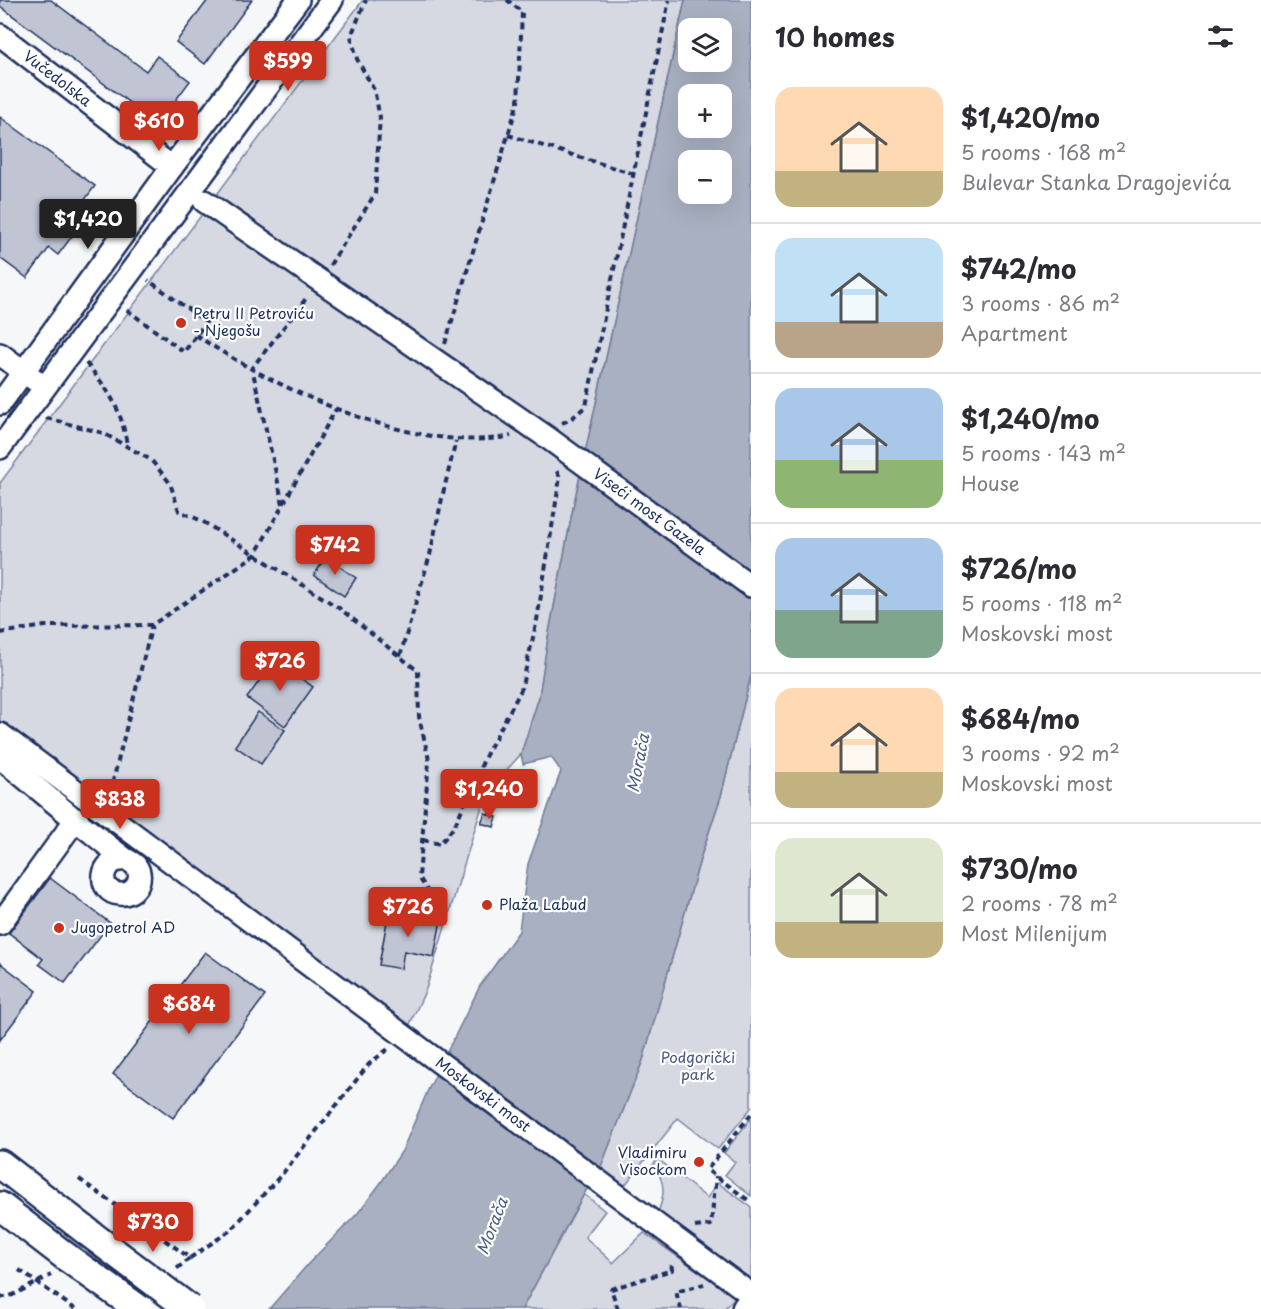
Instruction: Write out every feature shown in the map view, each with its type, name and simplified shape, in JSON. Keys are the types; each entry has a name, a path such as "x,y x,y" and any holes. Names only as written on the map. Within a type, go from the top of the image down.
{"main road":[{"path":"0,1164 190,1309"},
{"path":"0,1206 63,1265 139,1309"}],"street":[{"path":"0,404 172,167 298,0"},
{"path":"0,448 332,0"},
{"name":"Vučedolska","path":"0,35 172,167"},
{"name":"Viseći most Gazela","path":"204,201 543,435 751,586"},
{"path":"0,354 45,387"},
{"name":"Moskovski most","path":"0,734 728,1276 747,1300"},
{"path":"0,758 136,866 139,882 132,891 120,895 109,890 104,879 105,872 110,863 115,860 126,860"},
{"path":"83,825 98,845 105,872"},
{"path":"0,924 83,825"}],"path":[{"path":"252,368 320,281 375,194 380,117 374,90 357,59 351,36 366,0"},
{"path":"440,363 518,102 522,12 507,0"},
{"path":"196,335 225,354 336,409 399,429 456,441 497,439 543,435 571,419 586,406 669,0"},
{"path":"508,135 634,174"},
{"path":"124,308 184,352 206,322 146,278"},
{"path":"85,362 109,390 123,422 127,446"},
{"path":"252,368 283,504"},
{"path":"0,633 45,626 152,625 255,555 336,409"},
{"path":"44,417 103,433 151,460 170,483 179,511 202,521 339,608 418,671 420,678 419,717 429,760 419,869 420,880 434,902 445,906"},
{"path":"400,657 433,546 456,441"},
{"path":"423,840 440,844 454,827 486,755 521,690 537,620 560,477"},
{"path":"105,812 152,625"},
{"path":"190,1258 231,1230 283,1173 369,1064 394,1045"},
{"path":"751,1114 707,1170 751,1202"},
{"path":"0,1298 13,1295 38,1282 63,1265"},
{"path":"19,1270 75,1309"},
{"path":"681,1309 676,1292 728,1276"}],"green space":[{"path":"363,0 685,0 681,18 678,18 678,32 574,503 539,697 521,754 486,793 426,989 409,1026 0,727 0,483"},
{"name":"Podgorički park","path":"751,675 751,1108 718,1149 678,1118 622,1189 600,1169 643,1060 701,856 721,796"},
{"path":"751,1118 751,1196 725,1175 735,1162 724,1153"},
{"path":"658,1159 707,1198 718,1183 751,1207 751,1279 744,1288 656,1217 663,1190 660,1178 652,1166"},
{"path":"584,1194 605,1211 585,1237 613,1263 644,1233 735,1297 724,1309 522,1309"}],"water":[{"name":"Morača","path":"685,0 751,0 751,675 721,796 701,856 643,1060 600,1169 584,1194 522,1309 269,1309 309,1263 358,1213 402,1151 428,1090 480,986 519,931 528,864 561,771 551,757 523,764 521,754 539,697 574,503 678,32 678,72 732,72 732,18 681,18"}],"building":[{"path":"0,0 51,0 146,71 157,56 190,81 158,124 0,6"},
{"path":"208,0 252,0 205,64 176,42"},
{"path":"0,117 95,186 75,213 84,220 58,255 49,248 27,278 0,258"},
{"path":"326,557 356,578 344,596 314,575"},
{"path":"275,659 313,687 285,726 247,698"},
{"path":"258,712 285,730 261,764 235,746"},
{"path":"485,813 497,817 494,827 481,823"},
{"name":"Jugopetrol AD","path":"50,878 110,923 65,983 39,964 43,959 9,933"},
{"path":"389,910 441,920 434,957 404,951 401,969 379,965"},
{"path":"205,952 265,996 173,1118 113,1074"},
{"path":"0,963 37,991 0,1040"}],"place":[{"name":"Petru II Petroviću - Njegošu","path":"181,323"},
{"name":"Plaža Labud","path":"487,905"},
{"name":"Jugopetrol AD","path":"59,928"},
{"name":"Vladimiru Visockom","path":"699,1162"}]}
